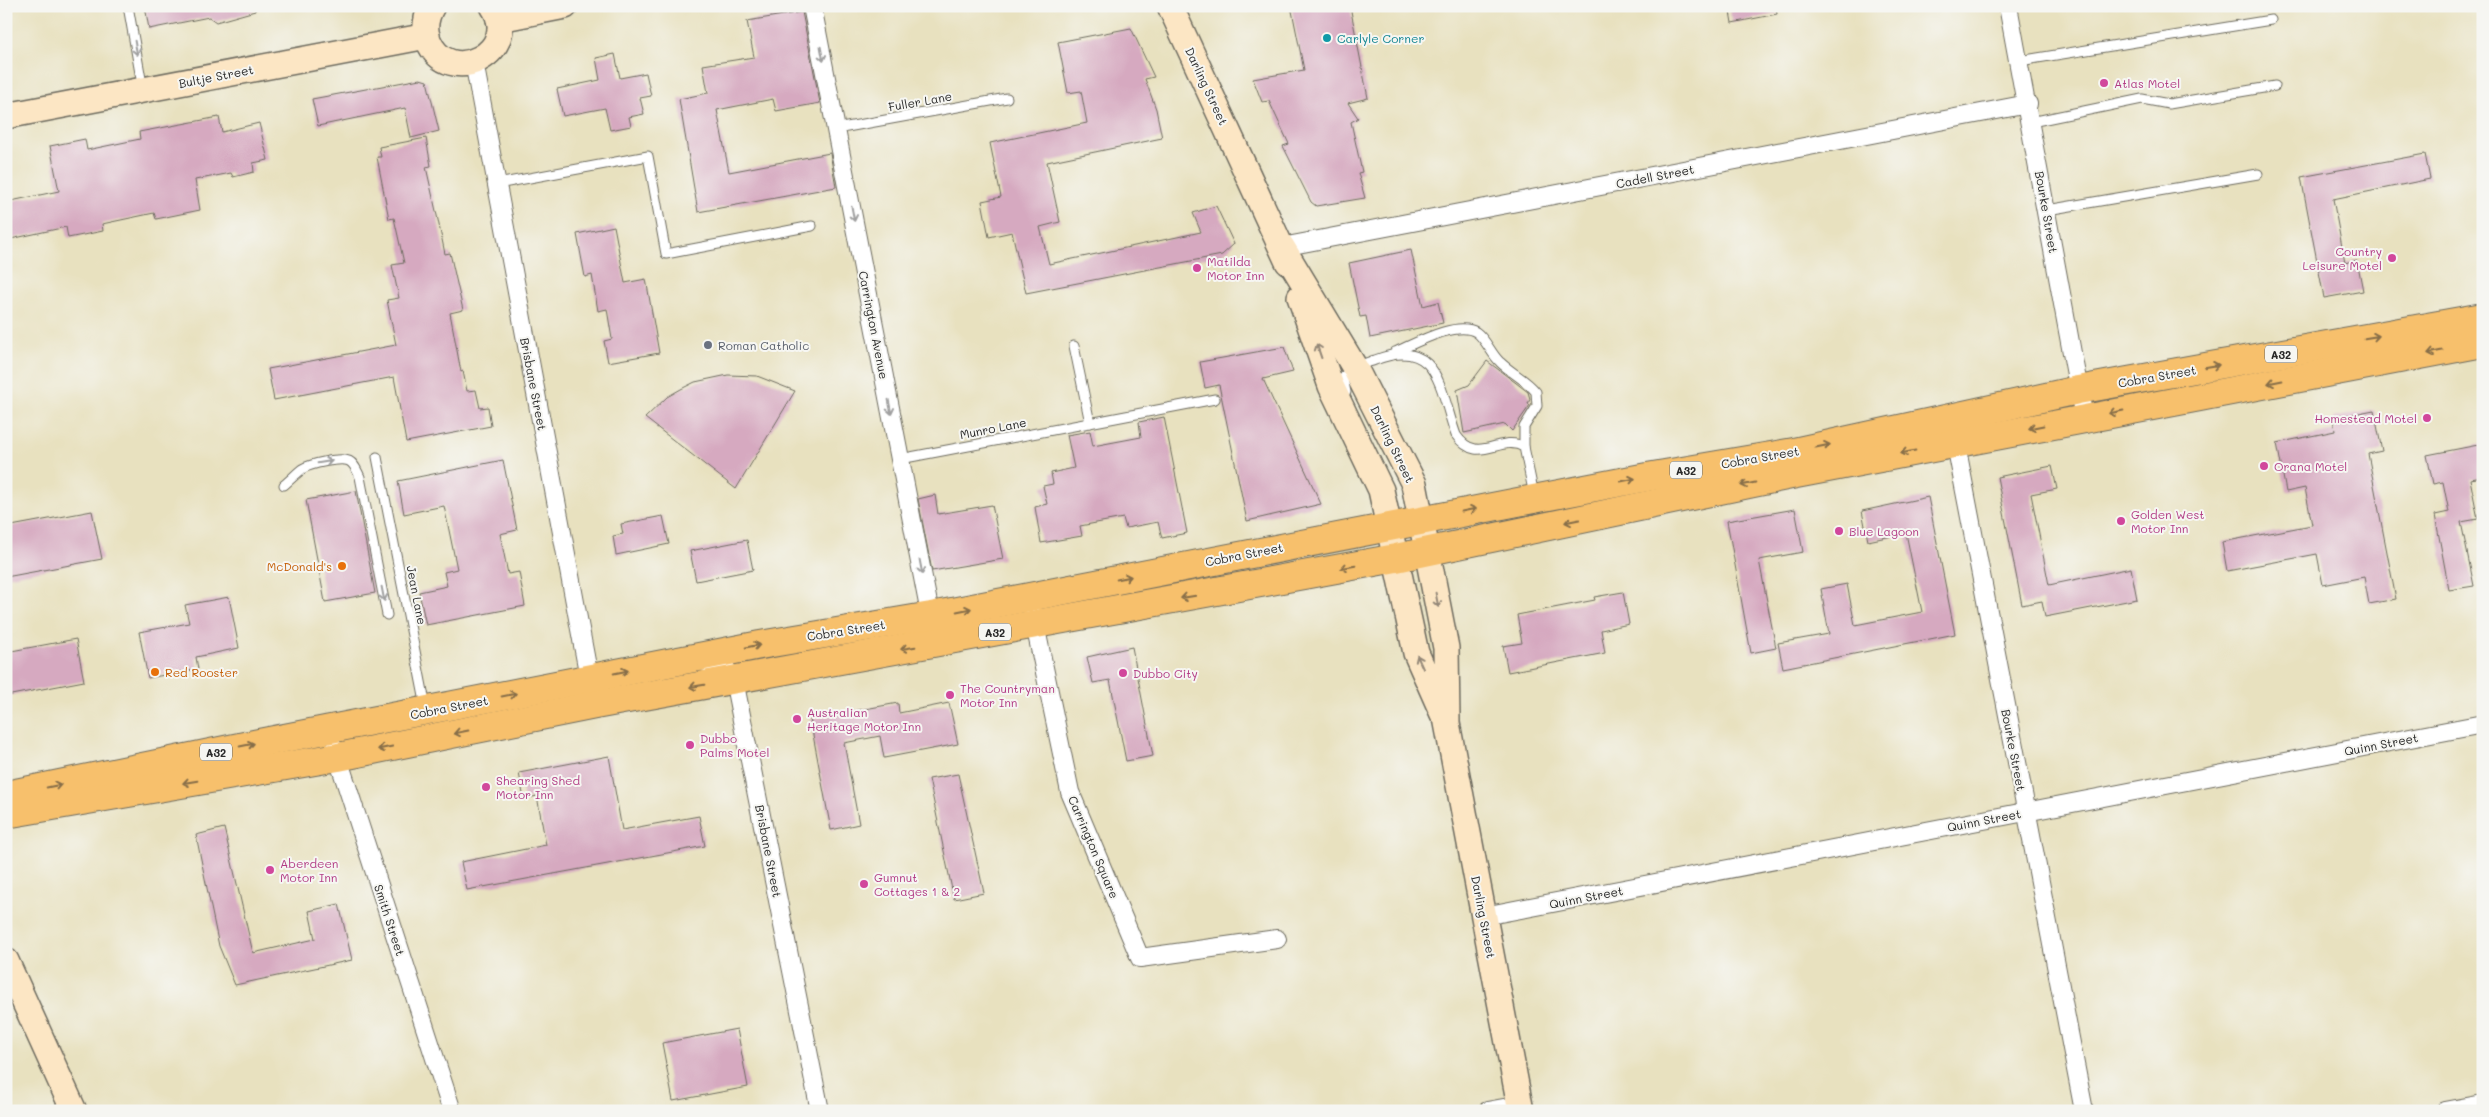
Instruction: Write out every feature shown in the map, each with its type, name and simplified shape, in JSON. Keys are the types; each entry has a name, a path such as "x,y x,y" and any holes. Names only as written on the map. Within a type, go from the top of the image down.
{"highway":[{"name":"Cobra Street","path":"6,795 330,729 429,725 595,705 1396,558 1796,474 1953,431 2078,390 2483,318"},
{"name":"Cobra Street","path":"6,814 338,757 429,725 589,678 931,616 1389,525 1794,452 1953,431 2084,418 2483,343"}],"street":[{"path":"432,6 426,23 427,36 431,47 450,62 462,64 484,58 497,40 500,30 496,12 565,6"},
{"name":"Carrington Avenue","path":"812,6 936,643"},
{"name":"Darling Street","path":"1170,6 1282,247 1331,386 1381,490 1416,653 1447,723"},
{"name":"Bourke Street","path":"2008,6 2028,104 2084,418"},
{"name":"Bultje Street","path":"6,116 427,36"},
{"name":"Brisbane Street","path":"474,62 595,705"},
{"name":"Cadell Street","path":"1282,247 2028,104"},
{"name":"Darling Street","path":"1282,247 1355,368 1414,484 1446,648 1447,723 1520,1108"},
{"name":"Bourke Street","path":"1953,431 2084,1111"},
{"name":"Carrington Square","path":"1030,597 1070,792 1140,958 1277,939"},
{"path":"653,666 703,661 715,663 724,666 734,680"},
{"name":"Brisbane Street","path":"734,680 820,1111"},
{"name":"Quinn Street","path":"1484,916 2483,724"},
{"name":"Smith Street","path":"330,729 452,1111"},
{"path":"6,829 59,804"},
{"path":"6,961 74,1111"},
{"path":"2445,1111 2483,1104"},
{"path":"1487,1111 1520,1108"}],"lane":[{"path":"128,6 144,90"},
{"path":"2019,61 2271,20"},
{"path":"2031,122 2142,99 2169,104 2275,86"},
{"name":"Fuller Lane","path":"836,129 1007,98"},
{"path":"496,184 648,156 666,254 812,226"},
{"path":"2046,210 2258,174"},
{"path":"1349,397 1343,379 1355,368 1433,335 1454,330 1476,332 1497,359 1536,392 1537,406 1524,428 1524,447 1535,498"},
{"path":"1074,346 1090,423"},
{"path":"1383,356 1411,353 1429,363 1436,374 1456,436 1467,448 1482,449 1516,444 1524,447"},
{"name":"Munro Lane","path":"900,459 1215,399"},
{"path":"1362,428 1370,465"},
{"name":"Jean Lane","path":"377,457 429,725"},
{"path":"284,485 303,468 314,464 343,459 350,461 356,468 360,477 387,615"}],"building":[{"path":"145,6 255,6 255,11 216,22 209,17 149,29"},
{"path":"1291,6 1350,6 1368,98 1348,103 1358,118 1351,122 1362,172 1358,173 1365,198 1316,206 1311,202 1283,146 1289,144 1269,101 1262,102 1253,79 1304,70"},
{"path":"1729,6 1776,6 1777,14 1732,23"},
{"path":"802,12 820,103 776,111 773,99 717,110 729,172 830,153 836,187 698,212 679,99 708,93 703,65 754,57 747,21"},
{"path":"1131,28 1154,77 1145,79 1156,109 1162,138 1047,162 1060,222 1040,227 1049,264 1201,232 1193,213 1216,206 1234,244 1222,255 1026,293 1012,232 989,237 982,201 1001,197 990,143 1087,123 1081,91 1068,93 1058,42"},
{"path":"615,54 620,78 646,73 651,96 640,98 644,114 629,117 631,126 610,130 605,108 563,116 557,89 600,80 596,58"},
{"path":"420,79 427,81 439,131 411,138 405,108 318,126 312,99"},
{"path":"219,117 222,132 259,123 268,160 253,163 254,172 233,177 231,173 195,180 200,210 156,219 154,213 102,224 103,231 68,238 66,227 6,240 6,202 59,191 50,146 85,139 87,150 140,139 139,132"},
{"path":"426,138 431,166 426,167 445,254 450,253 463,310 450,313 461,372 463,371 467,391 476,390 480,408 488,407 491,426 406,442 394,377 274,400 268,369 396,345 387,300 399,298 392,265 404,263 394,218 389,219 377,157 381,157 379,147"},
{"path":"2425,154 2430,179 2333,199 2345,263 2357,260 2363,291 2324,298 2301,177"},
{"path":"614,226 625,283 646,279 659,353 608,362 604,341 612,339 607,309 598,311 592,275 585,277 577,234"},
{"path":"1411,250 1423,306 1438,302 1443,323 1370,338 1366,316 1360,317 1349,263"},
{"path":"1284,347 1293,372 1263,379 1321,504 1247,521 1219,385 1205,388 1200,362"},
{"path":"1487,361 1528,392 1530,399 1528,404 1530,405 1512,431 1505,424 1464,433 1457,390 1469,385"},
{"path":"728,375 757,376 795,391 736,489 645,418 667,397 681,389 695,382"},
{"path":"2374,410 2382,451 2368,454 2396,599 2369,604 2364,577 2323,585 2317,554 2227,571 2222,542 2312,525 2305,488 2286,492 2277,443 2335,431 2333,418"},
{"path":"1164,417 1187,533 1162,538 1158,522 1126,528 1123,518 1080,526 1082,536 1041,543 1035,507 1047,504 1043,486 1053,484 1051,473 1074,468 1067,435 1090,431 1093,446 1141,437 1139,422"},
{"path":"2483,444 2483,477 2470,479 2478,519 2461,522 2474,586 2449,590 2435,515 2449,512 2443,482 2433,484 2427,455"},
{"path":"503,460 517,530 500,534 508,574 519,572 525,606 426,625 419,592 447,586 444,572 457,569 444,506 404,514 398,481"},
{"path":"2052,466 2057,489 2031,494 2049,585 2131,568 2137,599 2045,617 2042,601 2022,605 1997,477"},
{"path":"356,491 375,593 325,602 306,500"},
{"path":"935,495 938,514 992,505 1003,559 932,571 918,499"},
{"path":"1928,497 1955,634 1783,668 1778,643 1829,634 1821,589 1847,584 1855,625 1922,612 1906,533 1868,541 1862,511"},
{"path":"1795,509 1803,552 1759,560 1776,648 1751,653 1727,521"},
{"path":"92,511 102,559 6,577 6,527"},
{"path":"663,516 669,544 616,555 613,536 623,534 621,524"},
{"path":"747,540 753,570 696,581 690,551"},
{"path":"1623,592 1629,624 1601,630 1605,653 1508,672 1503,646 1522,643 1517,615 1595,600 1594,597"},
{"path":"229,597 239,648 196,657 198,669 148,678 139,632 189,623 185,605"},
{"path":"76,639 84,681 6,696 6,652"},
{"path":"1132,647 1153,756 1126,761 1110,680 1093,683 1087,657"},
{"path":"898,703 899,713 949,703 958,744 884,758 880,736 844,743 859,824 831,830 810,719"},
{"path":"609,756 622,830 699,816 705,846 467,890 461,862 546,845 537,796 524,799 519,773"},
{"path":"958,774 984,893 954,899 929,779"},
{"path":"224,828 253,953 315,939 309,911 339,904 352,960 235,985 219,946 196,835"},
{"path":"737,1029 748,1087 673,1101 662,1043"}],"place":[{"name":"Carlyle Corner","path":"1327,38"},
{"name":"Atlas Motel","path":"2104,83"},
{"name":"Country Leisure Motel","path":"2392,258"},
{"name":"Matilda Motor Inn","path":"1197,268"},
{"name":"Roman Catholic","path":"708,345"},
{"name":"Homestead Motel","path":"2427,418"},
{"name":"Orana Motel","path":"2264,466"},
{"name":"Golden West Motor Inn","path":"2121,521"},
{"name":"Blue Lagoon","path":"1839,531"},
{"name":"McDonald's","path":"342,566"},
{"name":"Red Rooster","path":"155,672"},
{"name":"Dubbo City","path":"1123,673"},
{"name":"The Countryman Motor Inn","path":"950,695"},
{"name":"Australian Heritage Motor Inn","path":"797,719"},
{"name":"Dubbo Palms Motel","path":"690,745"},
{"name":"Shearing Shed Motor Inn","path":"486,787"},
{"name":"Aberdeen Motor Inn","path":"270,870"},
{"name":"Gumnut Cottages 1 & 2","path":"864,884"}]}
